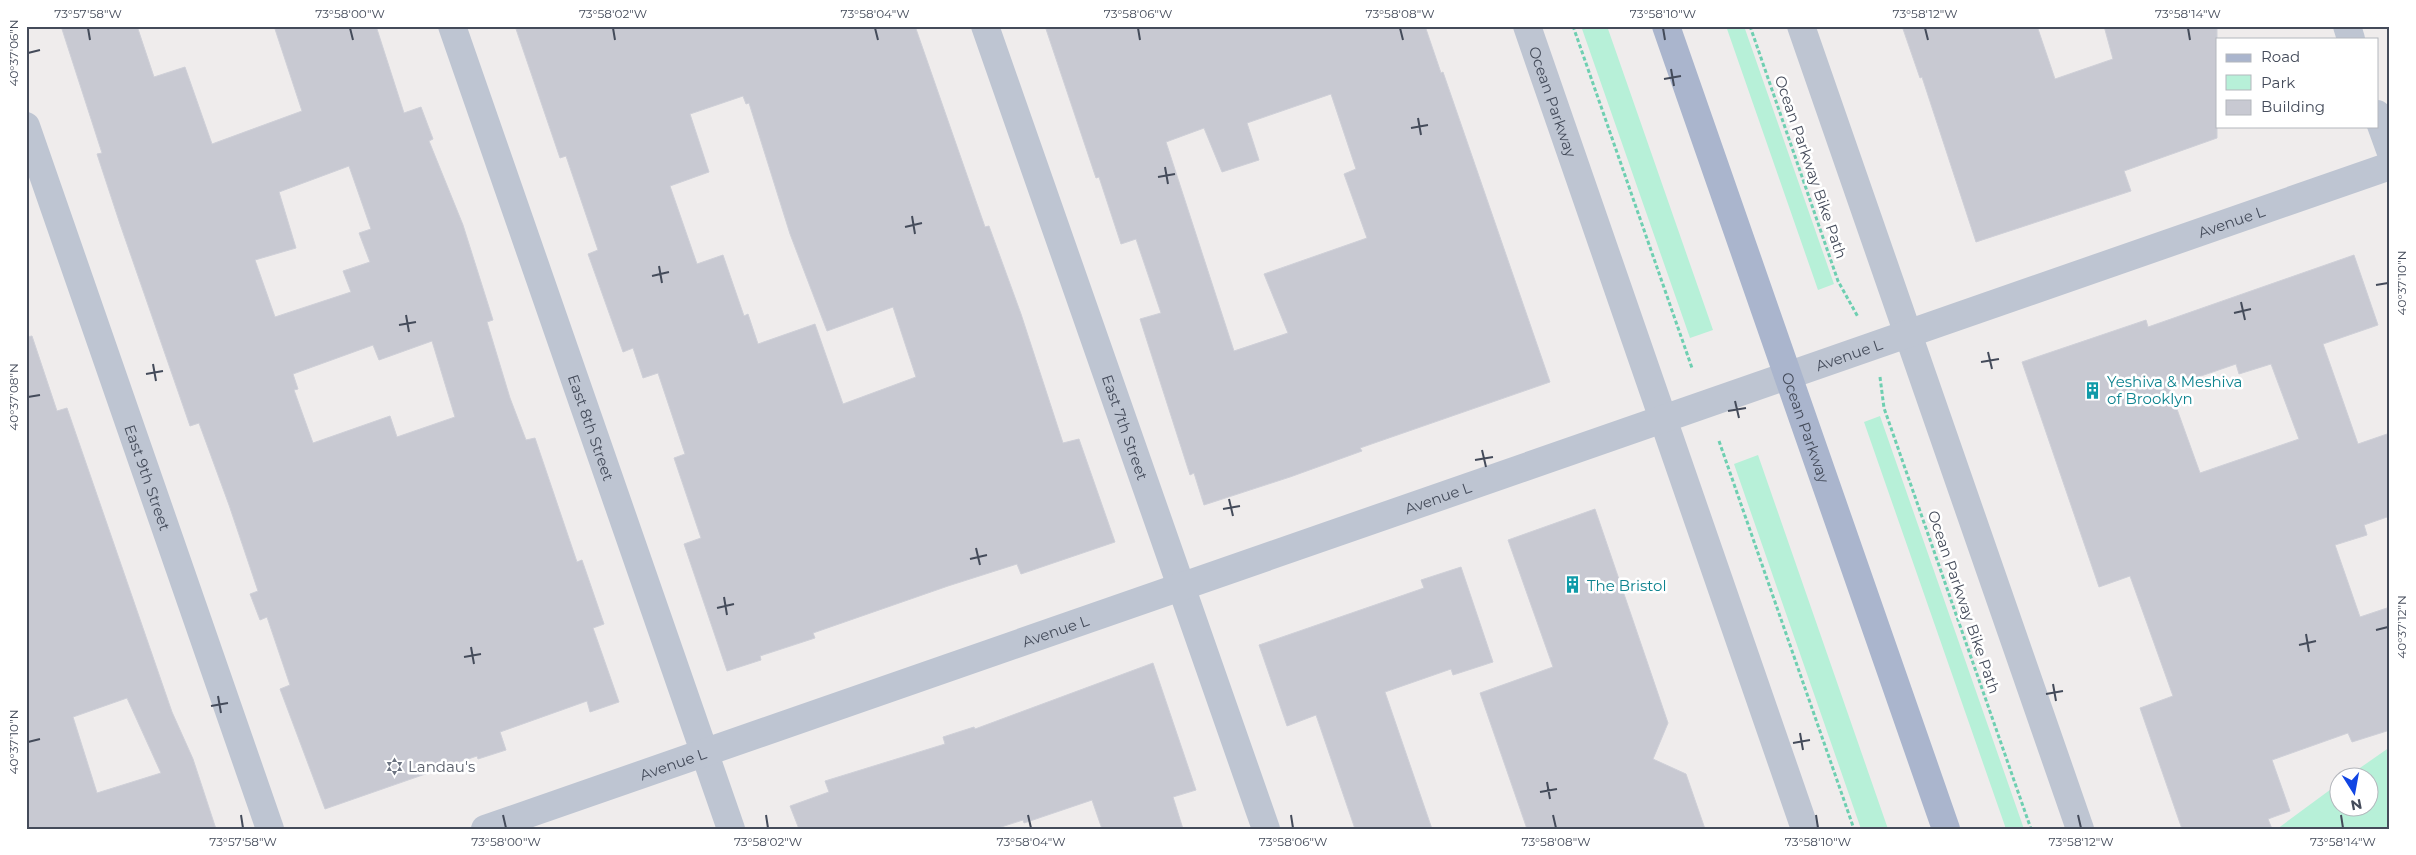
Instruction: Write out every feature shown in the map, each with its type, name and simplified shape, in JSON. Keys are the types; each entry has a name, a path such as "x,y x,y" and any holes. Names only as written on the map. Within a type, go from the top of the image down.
{"main road":[{"name":"Ocean Parkway","path":"1666,26 1946,829"}],"street":[{"name":"East 8th Street","path":"452,26 731,829"},
{"name":"East 7th Street","path":"985,26 1266,829"},
{"name":"Ocean Parkway","path":"1527,26 1805,829"},
{"path":"1801,26 2080,829"},
{"path":"2347,26 2351,38"},
{"path":"2378,117 2390,150"},
{"name":"East 9th Street","path":"26,126 270,829"},
{"name":"Avenue L","path":"485,829 2390,166"}],"path":[{"path":"1573,26 1692,368"},
{"name":"Ocean Parkway Bike Path","path":"1750,26 1838,281 1856,312"},
{"name":"Ocean Parkway Bike Path","path":"1882,382 1884,408 2031,829"},
{"path":"1719,441 1854,829"}],"green space":[{"path":"1581,26 1607,26 1713,330 1690,338"},
{"path":"1726,26 1744,26 1834,284 1818,290"},
{"path":"1880,416 2024,829 2006,829 1864,422"},
{"path":"1758,455 1888,829 1861,829 1734,464"},
{"path":"2390,747 2390,829 2277,829 2328,791 2328,818 2378,818 2378,768 2360,768"}],"building":[{"path":"61,26 137,26 154,77 185,67 212,144 302,111 274,26 376,26 404,113 421,107 433,139 429,141 463,225 493,320 487,322 510,398 526,440 535,438 577,562 582,560 604,624 593,628 619,702 590,712 587,701 500,732 506,750 478,759 477,756 325,809 280,689 290,685 267,617 260,620 250,594 258,591 229,505 199,423 190,426 97,154 102,153","holes":["349,166 371,229 359,233 370,262 343,271 351,292 275,317 255,260 296,248 279,192","432,341 455,417 397,437 390,416 313,443 294,390 298,389 293,374 373,345 379,360"]},
{"path":"515,26 915,26 985,227 989,226 1021,314 1063,443 1079,439 1115,542 1021,574 1017,564 948,586 813,633 815,638 760,656 761,660 727,671 684,544 701,538 674,458 685,454 658,373 643,378 633,348 623,352 588,254 598,250 566,156 560,158","holes":["743,96 746,104 749,103 790,234 827,331 893,307 916,377 843,404 815,324 758,344 748,314 744,316 723,255 697,264 670,186 709,172 690,114"]},
{"path":"1045,26 1425,26 1441,73 1443,72 1550,382 1360,448 1362,451 1290,477 1204,505 1194,473 1190,475 1140,319 1161,313 1136,239 1121,244 1099,177 1096,178","holes":["1331,94 1356,169 1344,174 1367,238 1264,274 1288,333 1234,351 1166,142 1204,128 1222,172 1259,160 1247,123"]},
{"path":"1902,26 2037,26 2055,79 2113,59 2104,26 2217,26 2217,138 2124,171 2131,191 1976,242 1922,77 1920,78"},
{"path":"2354,255 2378,325 2323,344 2358,444 2390,433 2390,516 2364,525 2367,535 2335,545 2360,617 2390,607 2390,730 2352,742 2348,733 2272,760 2290,811 2268,819 2272,829 2182,829 2140,708 2173,696 2130,576 2099,587 2022,362 2146,320 2148,327","holes":["2236,364 2239,374 2271,364 2299,439 2200,473 2169,387"]},
{"path":"32,336 57,411 67,408 172,712 193,759 216,829 26,829 26,337","holes":["127,698 161,773 97,793 73,717"]},
{"path":"1595,509 1668,723 1653,759 1686,774 1705,829 1527,829 1480,693 1553,667 1508,540"},
{"path":"1461,567 1493,662 1453,675 1451,669 1385,692 1432,829 1355,829 1316,715 1287,726 1259,645 1424,588 1421,580"},
{"path":"1153,663 1196,790 1173,797 1183,829 1102,829 1092,800 1024,823 1023,820 995,829 799,829 790,806 829,792 825,781 945,744 943,737 974,727 975,729"}],"place":[{"name":"Yeshiva & Meshiva of Brooklyn","path":"2093,390"},
{"name":"The Bristol","path":"1573,585"},
{"name":"Landau's","path":"394,766"}]}
